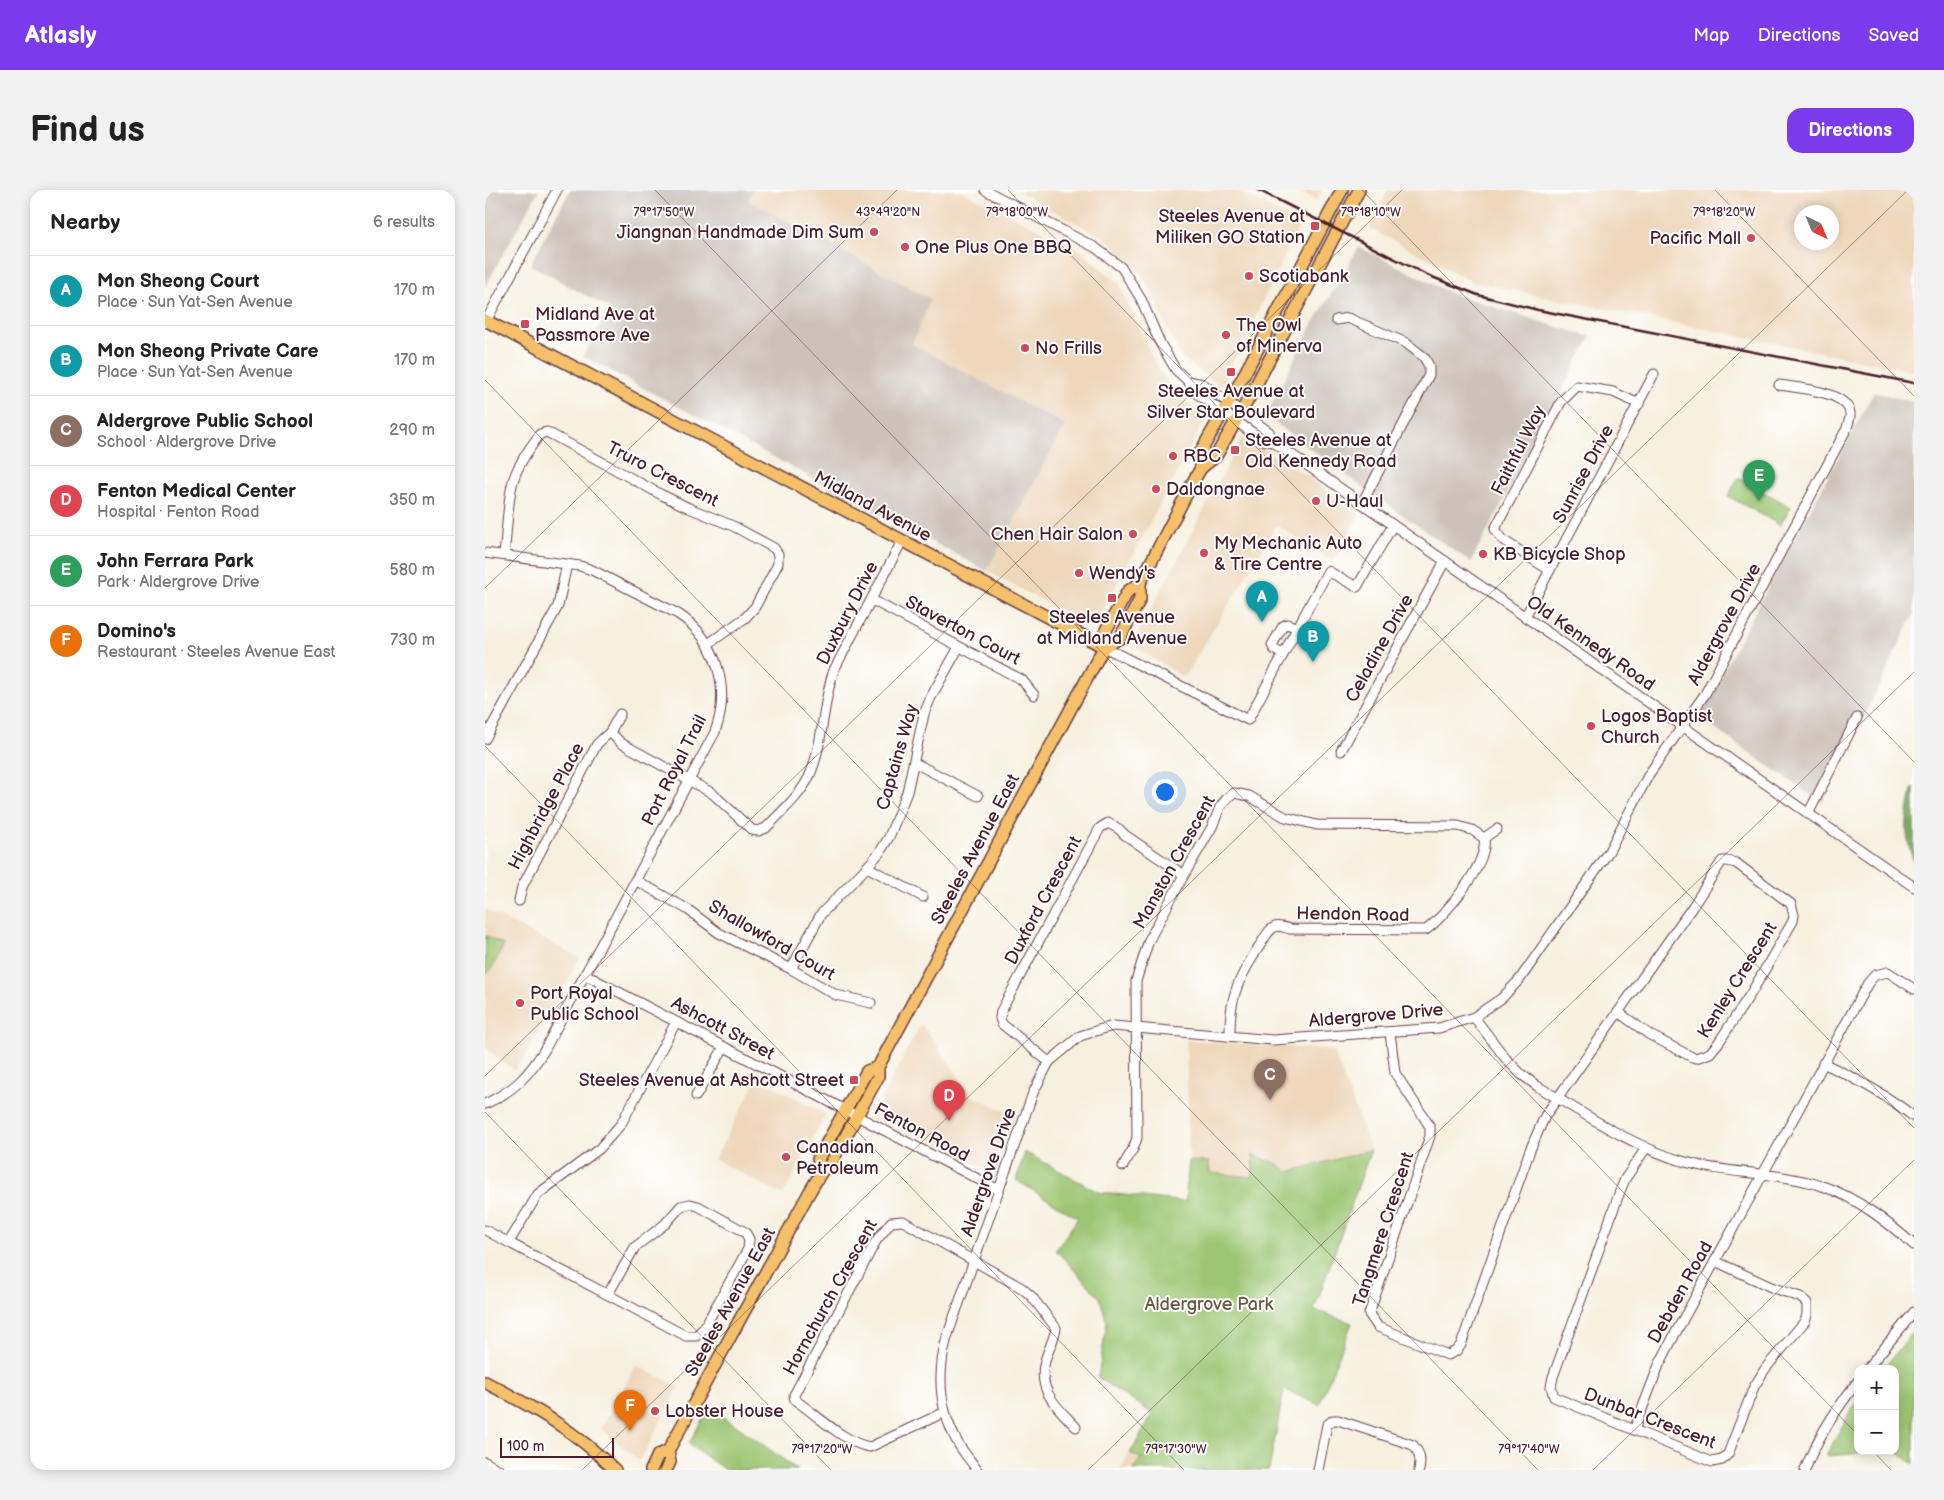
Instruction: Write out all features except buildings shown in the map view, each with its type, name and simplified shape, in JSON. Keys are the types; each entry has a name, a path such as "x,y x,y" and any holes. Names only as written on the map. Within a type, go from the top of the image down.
{"main road":[{"name":"Steeles Avenue East","path":"1201,468 1201,451 1342,190"},
{"name":"Steeles Avenue East","path":"651,1470 659,1455 668,1451 822,1171 830,1165 878,1077 878,1068 1104,647 1120,638 1140,599 1140,583 1201,468 1216,456 1293,317 1359,190"},
{"name":"Midland Avenue","path":"486,321 1104,647"},
{"name":"Steeles Avenue East","path":"822,1171 818,1159 867,1071 878,1068"},
{"path":"485,1382 544,1413 567,1428 593,1448 615,1470"},
{"name":"Steeles Avenue East","path":"666,1470 670,1462 668,1451"}],"street":[{"path":"486,321 557,190"},
{"name":"Old Kennedy Road","path":"985,190 1096,248 1121,268 1141,300 1159,343 1176,370 1189,381 1203,384 1263,440 1273,442 1362,503 1914,887"},
{"path":"1336,320 1348,318 1373,327 1406,344 1424,357 1429,366 1429,375 1362,503"},
{"name":"Sunrise Drive","path":"1525,616 1654,374"},
{"name":"Aldergrove Drive","path":"977,1470 959,1445 945,1412 941,1379 944,1348 1033,1093 1049,1062 1080,1036 1113,1026 1291,1040 1439,1028 1473,1017 1502,998 1520,979 1609,851 1649,774 1705,694 1847,428 1851,415 1848,406 1837,396 1779,384"},
{"name":"Faithful Way","path":"1549,570 1503,540 1495,529 1561,402 1577,386 1613,392 1639,404"},
{"name":"Truro Crescent","path":"504,555 512,483 527,452 540,434 547,432 660,494 733,526 774,548 778,554 778,564 755,607 745,618 708,644"},
{"path":"1297,628 1287,624 1283,626 1272,645 1283,656 1328,570 1357,587 1393,525"},
{"name":"Duxbury Drive","path":"689,780 713,793 747,827 758,831 766,828 803,787 810,775 822,728 831,678 840,657 902,541"},
{"name":"Port Royal Trail","path":"485,552 567,564 592,570 678,614 686,619 708,644 721,680 721,710 715,732 545,1049 530,1072 511,1090 485,1104"},
{"name":"Celadine Drive","path":"1341,752 1445,561"},
{"path":"485,739 558,606 567,564"},
{"name":"Staverton Court","path":"872,600 1023,680 1034,695"},
{"name":"Captains Way","path":"791,970 821,914 867,867 880,852 889,837 907,792 927,706 959,647"},
{"name":"Midland Avenue","path":"1104,647 1247,720 1283,656"},
{"name":"Highbridge Place","path":"519,901 522,887 597,744 611,732 620,714"},
{"path":"1808,814 1857,718"},
{"path":"611,732 621,743 689,780"},
{"path":"915,763 978,796"},
{"name":"Manston Crescent","path":"1123,1166 1129,1158 1137,1138 1137,981 1139,968 1149,940 1212,827 1220,807 1228,797 1234,794 1249,796 1285,817 1317,825 1458,826 1472,830 1484,838"},
{"name":"Duxford Crescent","path":"1049,1062 1002,1024 1000,1018 1001,1011 1100,828 1108,823 1113,825 1184,875"},
{"path":"1484,838 1497,829"},
{"name":"Hendon Road","path":"1230,1036 1231,1012 1235,989 1265,937 1273,928 1278,926 1290,929 1426,930 1434,924 1465,888 1484,851 1484,838"},
{"name":"Kenley Crescent","path":"1558,1098 1618,1012 1693,906 1722,861 1736,863 1791,904 1794,916 1793,921 1753,990 1710,1053 1696,1058 1692,1057 1650,1035 1618,1012"},
{"path":"867,867 923,897"},
{"name":"Shallowford Court","path":"635,880 689,910 719,933 835,995 871,1002"},
{"name":"Debden Road","path":"1634,1430 1659,1364 1868,983 1875,975 1888,972 1914,989"},
{"name":"Ashcott Street","path":"585,975 857,1116"},
{"path":"1473,1017 1521,1074 1558,1098 1646,1148 1684,1162 1801,1181 1825,1187 1876,1214 1914,1245"},
{"path":"509,1242 538,1194 599,1149 621,1124 676,1022"},
{"name":"Tangmere Crescent","path":"1390,1032 1395,1073 1430,1127 1430,1136 1369,1314 1378,1327 1438,1352 1448,1355 1456,1351 1461,1345 1530,1150 1545,1116 1558,1098"},
{"path":"696,1096 724,1047"},
{"path":"1823,1063 1892,1100 1914,1117"},
{"name":"Fenton Road","path":"857,1116 999,1190"},
{"name":"Dunbar Crescent","path":"1646,1148 1625,1179 1619,1194 1551,1387 1554,1397 1712,1462 1722,1460 1728,1454 1759,1377 1807,1315 1807,1303 1800,1297 1715,1261"},
{"path":"485,1230 686,1336 696,1336 704,1328 739,1264 749,1239 745,1232 698,1206 690,1204 681,1206 665,1224 635,1247 608,1294"},
{"name":"Hornchurch Crescent","path":"945,1412 870,1447 863,1446 839,1432 795,1400 794,1395 876,1241 891,1222 903,1221 959,1252 973,1262"},
{"path":"973,1262 1022,1288 1032,1297 1056,1328 1045,1361 1042,1378 1048,1395 1076,1427"},
{"path":"1870,1365 1914,1312"},
{"path":"1805,1470 1812,1452 1828,1423 1854,1387"},
{"path":"1318,1470 1327,1425 1333,1420 1413,1445 1418,1451 1420,1458 1419,1470"},
{"path":"485,1462 499,1470"}],"shaded area":[{"path":"485,190 539,190 485,287"},
{"path":"570,190 753,190 748,200 931,299 912,344 1065,425 987,571 583,356 609,308 530,265"},
{"path":"753,190 959,190 1075,247 1119,283 1154,361 1172,389 1206,419 1093,628 987,571 1065,425 911,344 931,299 748,200"},
{"path":"1016,190 1237,190 1300,224 1221,387 1181,357 1143,276 1109,241"},
{"path":"1296,190 1322,190 1317,200"},
{"path":"1388,190 1914,190 1914,371 1473,282 1369,228"},
{"path":"1359,247 1453,294 1590,337 1471,562 1362,487 1266,416 1305,338"},
{"path":"1874,392 1914,402 1914,614 1822,803 1698,717"},
{"path":"1241,440 1259,446 1305,475 1359,515 1333,562 1277,525 1184,678 1132,645"},
{"name":"Port Royal Public School","path":"485,909 580,958 526,1056 514,1070 485,1048"},
{"path":"921,1024 973,1096 1014,1115 991,1173 876,1109"},
{"path":"1186,1040 1333,1050 1371,1150 1287,1172 1278,1164 1253,1155 1253,1177 1209,1173 1209,1162 1189,1161"},
{"path":"758,1078 826,1114 783,1195 714,1159"},
{"path":"636,1365 679,1387 640,1461 601,1429"},
{"path":"1130,1453 1167,1470 1120,1470"}],"green space":[{"path":"1738,478 1791,507 1780,525 1728,496"},
{"path":"1914,787 1914,862 1908,842 1907,818"},
{"path":"486,936 504,945 490,971 485,974"},
{"name":"Aldergrove Park","path":"1371,1150 1314,1310 1352,1323 1319,1405 1284,1389 1269,1470 1134,1470 1140,1459 1143,1459 1130,1453 1153,1414 1098,1378 1107,1322 1100,1298 1056,1250 1078,1218 1016,1180 1025,1152 1098,1192 1185,1202 1189,1161 1209,1162 1210,1173 1253,1177 1253,1155 1278,1164 1288,1172"},
{"path":"1914,1331 1914,1464 1899,1454 1899,1365 1886,1365"},
{"path":"709,1406 798,1470 725,1470 689,1444"},
{"path":"1854,1406 1854,1454 1826,1456"}],"railway":[{"path":"1258,190 1427,275 1478,295 1538,310 1914,383"}],"place":[{"name":"Steeles Avenue at Miliken GO Station","path":"1315,226"},
{"name":"Jiangnan Handmade Dim Sum","path":"874,232"},
{"name":"Pacific Mall","path":"1751,238"},
{"name":"One Plus One BBQ","path":"905,247"},
{"name":"Scotiabank","path":"1249,276"},
{"name":"Midland Ave at Passmore Ave","path":"525,324"},
{"name":"The Owl of Minerva","path":"1226,335"},
{"name":"No Frills","path":"1025,348"},
{"name":"Steeles Avenue at Silver Star Boulevard","path":"1231,372"},
{"name":"Steeles Avenue at Old Kennedy Road","path":"1235,450"},
{"name":"RBC","path":"1173,456"},
{"name":"Daldongnae","path":"1156,489"},
{"name":"U-Haul","path":"1316,501"},
{"name":"John Ferrara Park","path":"1759,501"},
{"name":"Chen Hair Salon","path":"1133,534"},
{"name":"My Mechanic Auto & Tire Centre","path":"1204,553"},
{"name":"KB Bicycle Shop","path":"1483,554"},
{"name":"Wendy's","path":"1079,573"},
{"name":"Steeles Avenue at Midland Avenue","path":"1112,598"},
{"name":"Mon Sheong Court","path":"1262,622"},
{"name":"Mon Sheong Private Care","path":"1313,662"},
{"name":"Logos Baptist Church","path":"1591,726"},
{"name":"Port Royal Public School","path":"520,1003"},
{"name":"Steeles Avenue at Ashcott Street","path":"854,1080"},
{"name":"Aldergrove Public School","path":"1270,1100"},
{"name":"Fenton Medical Center","path":"949,1121"},
{"name":"Canadian Petroleum","path":"786,1157"},
{"name":"Lobster House","path":"655,1411"},
{"name":"Domino's","path":"630,1431"}]}
